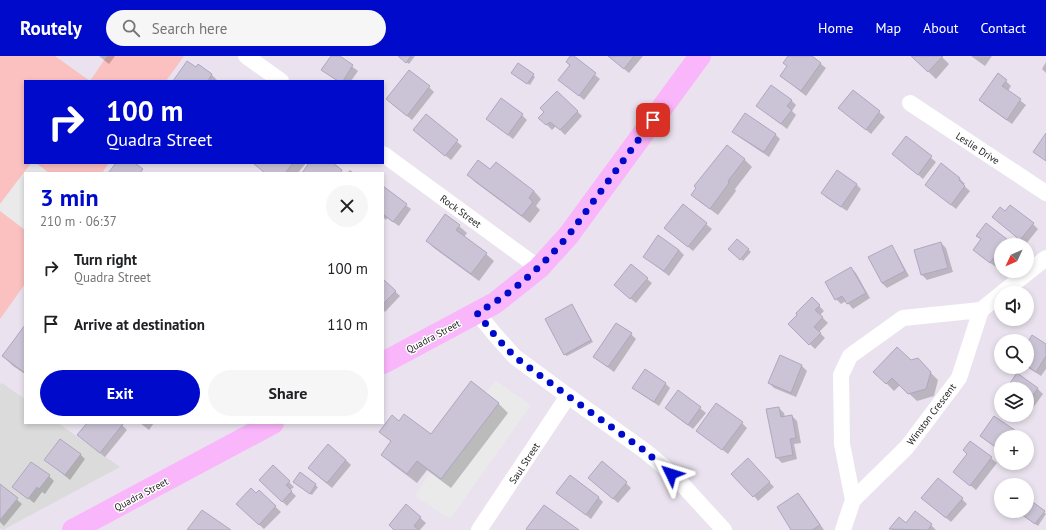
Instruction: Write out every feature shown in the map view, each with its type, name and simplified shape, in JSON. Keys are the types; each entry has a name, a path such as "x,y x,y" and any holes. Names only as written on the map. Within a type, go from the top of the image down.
{"main road":[{"name":"Quadra Street","path":"384,362 495,303 539,268 568,236 700,56"},
{"name":"Quadra Street","path":"73,530 271,424"}],"street":[{"path":"246,56 267,62 280,80"},
{"name":"Leslie Drive","path":"910,103 1046,193"},
{"name":"Rock Street","path":"384,155 539,268"},
{"path":"1011,286 1046,258"},
{"path":"981,310 994,299"},
{"name":"Winston Crescent","path":"843,530 853,500 907,447 959,378 981,310 903,318 850,356 842,375 842,444 853,500"},
{"path":"477,313 497,338 515,357 645,451 680,482 724,530"},
{"name":"Saul Street","path":"480,530 568,396"}],"shaded area":[{"path":"0,56 55,56 89,80 24,80 24,164 108,164 103,172 24,172 24,285 0,319"},
{"path":"107,56 184,56 167,80 91,80"},
{"path":"30,164 37,164 48,172 24,172"},
{"path":"24,172 24,229 0,211 0,204"},
{"path":"496,381 531,405 450,519 415,496 431,472 441,479 499,403 486,393"},
{"path":"2,383 24,398 24,424 59,424 120,467 3,530 0,528 0,385"}],"building":[{"path":"331,56 340,56 353,65 344,80 336,80 321,70"},
{"path":"398,56 411,56 406,63"},
{"path":"570,56 574,56 596,73 579,96 558,80 570,65 566,62"},
{"path":"608,56 634,56 624,69"},
{"path":"788,56 812,56 821,63 801,91 780,76 787,66 783,63"},
{"path":"911,56 943,56 928,72"},
{"path":"187,61 196,67 198,64 212,74 209,80 174,80"},
{"path":"518,63 534,74 527,84 511,73"},
{"path":"409,70 430,86 407,116 386,99"},
{"path":"998,73 1007,80 1002,86 1021,99 1007,120 979,100"},
{"path":"771,85 792,100 787,106 792,110 781,124 756,106"},
{"path":"853,90 880,111 866,130 838,108"},
{"path":"557,91 578,111 560,130 550,122 546,125 538,118 544,112 540,108"},
{"path":"501,98 523,114 508,135 486,119"},
{"path":"745,113 776,134 764,152 732,132"},
{"path":"426,114 458,140 445,156 413,130"},
{"path":"1046,133 1046,161 1033,152"},
{"path":"906,136 932,156 918,175 892,154"},
{"path":"727,145 745,159 728,181 729,183 710,209 691,195 696,188 694,186"},
{"path":"478,160 490,169 496,162 534,191 529,198 533,202 522,216 467,175"},
{"path":"941,163 960,178 959,180 965,186 951,205 925,185"},
{"path":"115,164 136,164 143,169 141,172 109,172"},
{"path":"254,164 292,164 286,172 264,172"},
{"path":"308,164 334,164 342,170 341,172 303,172"},
{"path":"837,170 857,184 841,207 821,193"},
{"path":"384,187 407,204 393,222 384,215"},
{"path":"683,204 707,223 688,247 664,228"},
{"path":"1010,205 1034,223 1022,238 1018,238 992,217 1000,207 1005,211"},
{"path":"445,214 460,225 456,230 487,253 471,274 426,241"},
{"path":"986,223 1005,238 994,238 994,258 990,263 973,250 981,239 976,236"},
{"path":"658,235 679,250 664,271 643,257"},
{"path":"737,239 749,249 740,260 728,249"},
{"path":"941,242 948,268 921,275 914,250"},
{"path":"892,245 905,271 882,283 868,257"},
{"path":"631,264 648,278 630,299 614,285"},
{"path":"851,267 866,293 847,304 842,296 835,300 825,282"},
{"path":"384,280 396,291 384,303"},
{"path":"812,297 820,305 815,310 823,317 814,327 821,333 809,345 788,324 797,315 796,313"},
{"path":"572,304 591,340 564,355 545,319"},
{"path":"616,323 632,333 608,367 593,357"},
{"path":"24,326 24,372 2,356"},
{"path":"1034,336 1046,344 1046,356 1036,372 1034,371"},
{"path":"897,347 911,360 918,358 931,372 926,389 908,394 892,378 886,384 873,372"},
{"path":"780,355 802,365 791,393 768,383"},
{"path":"645,369 666,383 654,402 632,388"},
{"path":"1016,374 1018,374 1030,382 1011,382"},
{"path":"471,381 499,403 441,479 417,461 407,474 381,455 391,441 379,432 392,415 399,421 404,414 431,434"},
{"path":"1034,385 1038,388 1034,394"},
{"path":"678,390 701,407 688,425 665,408"},
{"path":"716,403 743,422 722,450 696,431"},
{"path":"779,407 781,417 792,415 796,438 790,439 793,455 776,458 766,409"},
{"path":"994,416 994,422 1003,422 1015,430 994,430 994,446 980,436"},
{"path":"86,424 123,424 100,453 77,435"},
{"path":"60,439 81,454 65,475 44,460"},
{"path":"970,441 992,457 970,486 953,472 967,454 963,450"},
{"path":"328,444 346,460 327,483 308,468"},
{"path":"748,458 770,482 753,497 731,474"},
{"path":"602,461 627,482 613,499 588,478"},
{"path":"31,462 50,475 39,489 37,487 28,499 12,487"},
{"path":"273,465 290,481 286,485 292,491 282,502 259,480"},
{"path":"300,472 316,484 310,494 293,482"},
{"path":"570,475 599,497 586,515 556,493"},
{"path":"938,478 963,498 946,518 921,498"},
{"path":"0,484 18,498 0,520"},
{"path":"251,488 256,493 259,490 276,506 259,525 236,504"},
{"path":"798,493 820,525 812,530 791,530 777,507"},
{"path":"1034,503 1045,511 1035,524 1027,518 1034,518"},
{"path":"406,504 421,517 414,526 419,530 394,530 389,525"},
{"path":"544,505 579,530 526,529"},
{"path":"202,510 231,530 187,530"},
{"path":"915,511 932,524 928,530 889,529 899,517 906,523"}],"route":[{"path":"653,120 554,253 513,290 495,303 477,313 497,338 515,357 645,451 671,474"}]}
